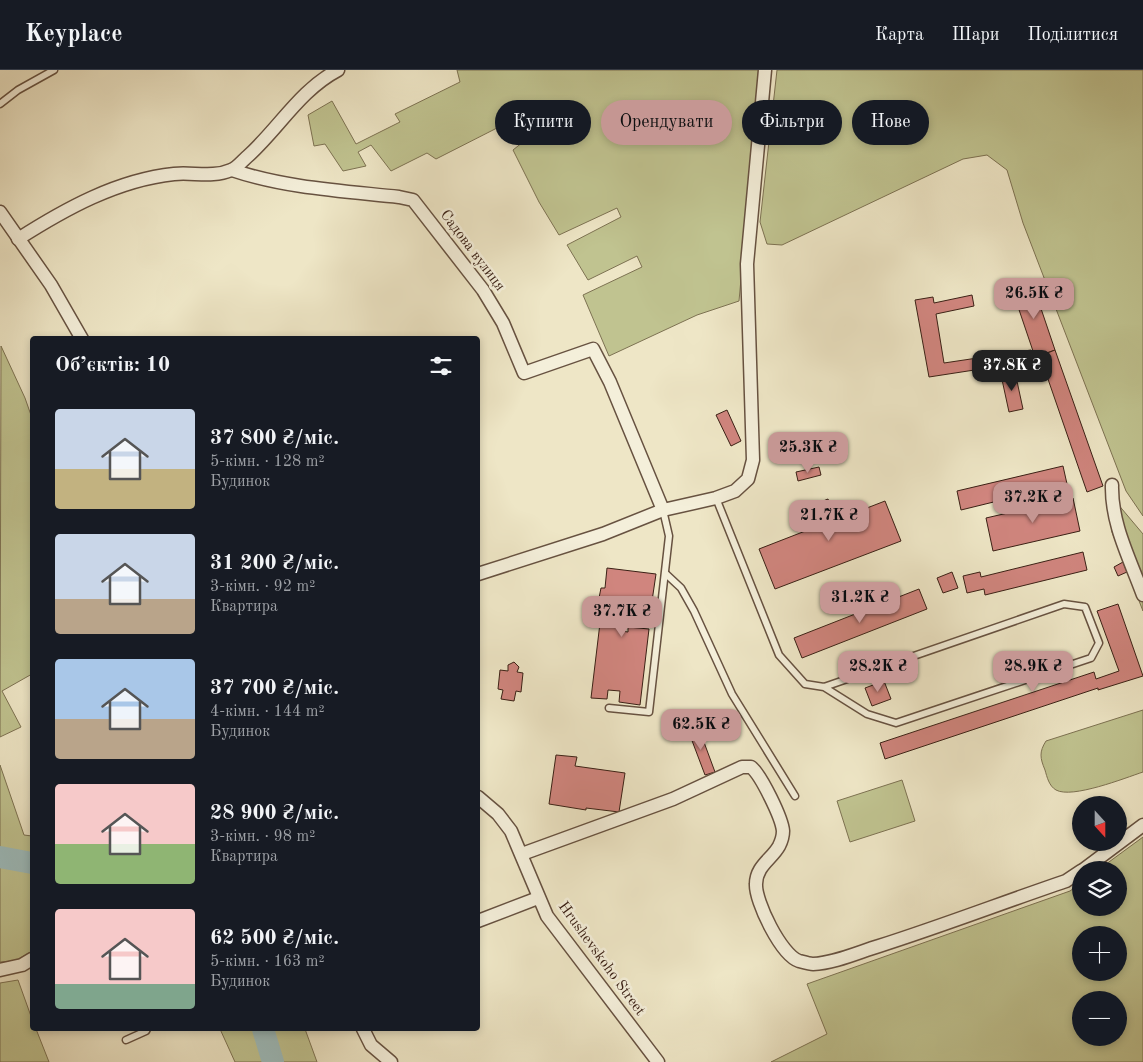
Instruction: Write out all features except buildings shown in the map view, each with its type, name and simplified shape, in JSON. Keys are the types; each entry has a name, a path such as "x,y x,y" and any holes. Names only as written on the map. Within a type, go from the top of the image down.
{"street":[{"path":"18,239 55,215 121,185 175,174 209,175 232,170 265,140 293,104 324,77 338,70"},
{"path":"480,573 603,534 663,510 716,498 735,491 748,479 753,460 747,264 765,70"},
{"name":"Садова вулиця","path":"232,170 257,179 306,187 399,196 413,200 484,290 503,323 524,373 593,349 610,382 663,510"},
{"path":"0,212 51,284 80,336"},
{"path":"1112,485 1112,501 1118,528 1143,595"},
{"path":"522,854 673,799 742,767 752,767 758,772 783,831 778,847 766,860 758,873 757,893 774,934 782,947 796,960 813,964 836,960 904,938 1072,877"},
{"name":"Hrushevskoho Street","path":"480,799 498,814 511,831 522,854 538,898 559,933 653,1061"},
{"path":"1095,861 1143,825"},
{"path":"480,920 538,898"},
{"path":"0,970 22,966 30,960"},
{"path":"364,1031 371,1045 391,1062"}],"lane":[{"path":"0,104 18,90 54,70"},
{"path":"716,498 779,655 805,684 824,687 867,714 896,723 1092,658 1098,643 1085,607 1064,604 824,687"},
{"path":"609,708 649,712 669,536 663,510"},
{"path":"666,574 681,588 694,611 732,694 795,796"},
{"path":"126,1040 146,1031"}],"green space":[{"path":"457,70 760,70 757,100 742,100 742,145 753,145 739,301 697,315 609,356 583,295 642,267 637,256 588,280 567,245 621,217 617,208 559,235 539,202 513,150 519,145 591,145 591,100 495,100 495,129 436,159 427,153 391,171 371,145 358,152 366,166 343,171 325,144 314,146 308,115 332,101 356,144 400,122 395,114 460,82"},
{"path":"777,70 1143,70 1143,516 1126,491 1023,223 1007,170 987,155 963,159 782,245 767,244 760,222 769,145 842,145 842,100 774,100"},
{"path":"1,346 30,412 30,675 2,691 21,727 0,737"},
{"path":"1106,490 1143,534 1143,611 1112,532"},
{"path":"1143,710 1143,772 1099,787 1074,792 1056,790 1052,786 1041,758 1042,748 1046,741"},
{"path":"0,765 24,835 30,836 30,952 15,961 0,962"},
{"path":"902,780 915,821 850,842 837,801"},
{"path":"1143,837 1143,1062 771,1062 827,1034 807,984 1072,890 1072,916 1127,916 1127,861 1110,861 1124,851 1128,851 1128,848"},
{"path":"18,980 30,1013 30,1031 37,1031 49,1062 0,1062 0,983"},
{"path":"221,1031 306,1031 317,1062 235,1062"}],"waterway":[{"path":"0,857 30,863"},
{"path":"264,1031 273,1062"}]}
